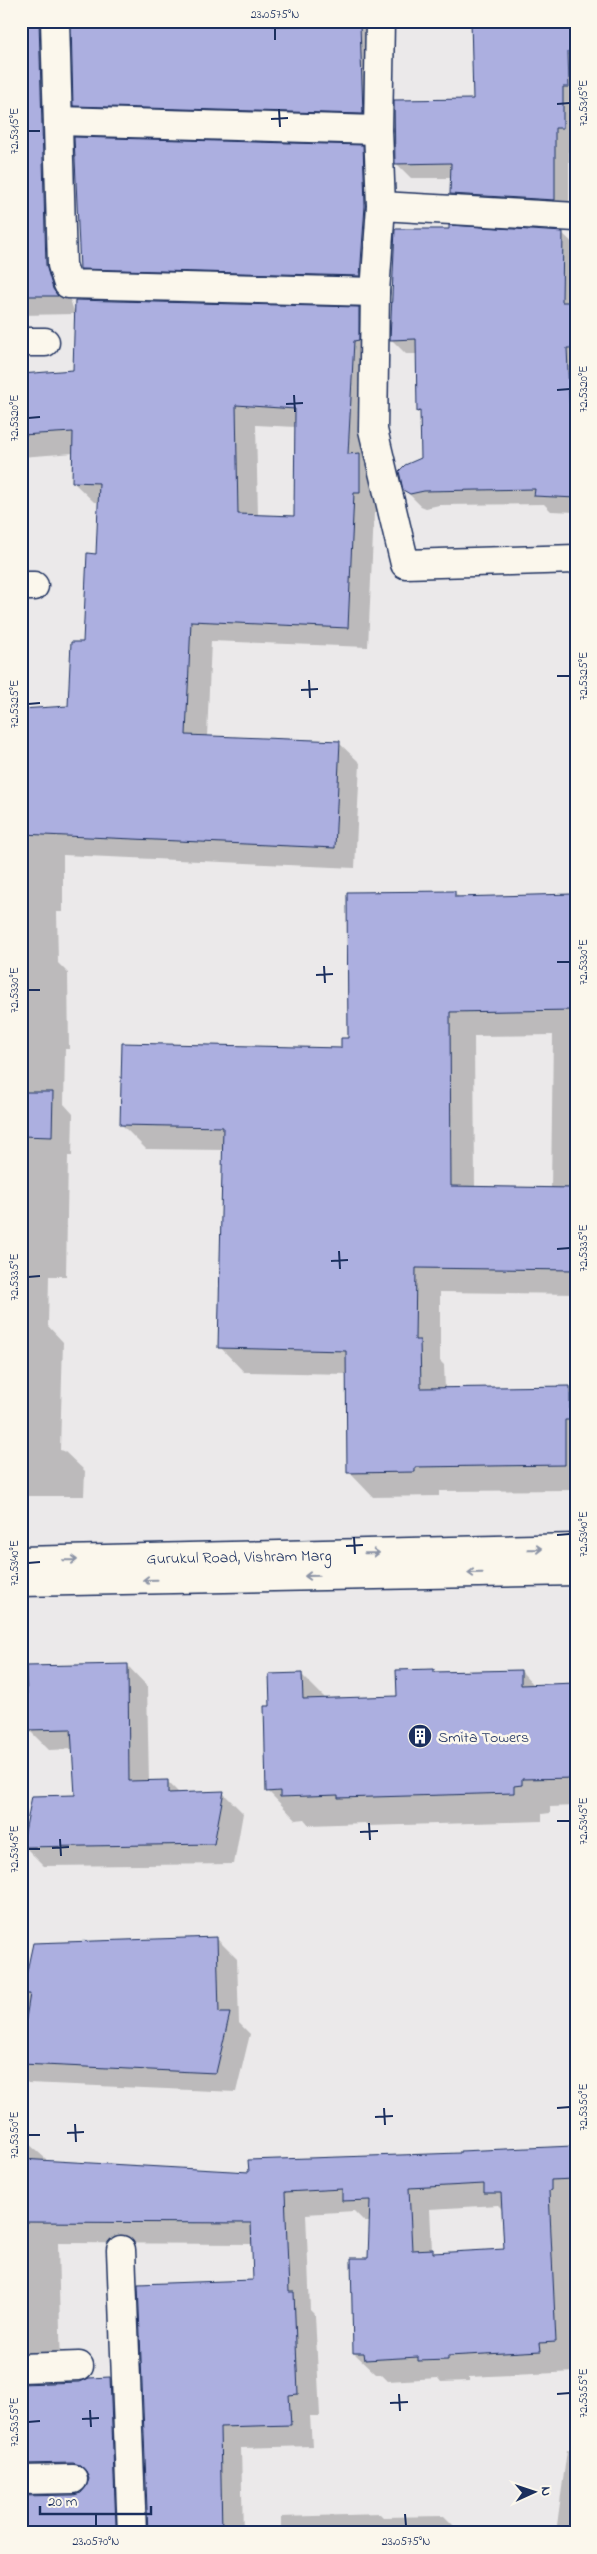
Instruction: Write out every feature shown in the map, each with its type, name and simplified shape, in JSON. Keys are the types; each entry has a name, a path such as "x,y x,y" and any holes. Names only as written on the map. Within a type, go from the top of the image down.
{"street":[{"path":"56,21 62,265 68,284 375,292"},
{"path":"380,21 378,130 381,206 375,292 373,430 405,564 576,559"},
{"path":"58,120 378,130"},
{"path":"381,206 576,217"},
{"name":"Gurukul Road, Vishram Marg","path":"21,1561 576,1548"},
{"name":"Gurukul Road, Vishram Marg","path":"21,1582 576,1571"},
{"path":"121,2250 132,2533"},
{"path":"21,2368 79,2366"},
{"path":"21,2480 73,2480"}],"building":[{"path":"21,21 39,21 46,265 53,289 58,296 21,296"},
{"path":"71,21 272,21 272,26 360,25 363,114 73,106"},
{"path":"471,21 576,21 576,51 568,51 569,87 563,87 563,128 555,128 555,200 450,194 451,163 395,164 394,100 473,99"},
{"path":"74,137 363,145 365,206 360,276 80,269"},
{"path":"449,225 563,232 562,302 576,302 576,348 567,348 571,438 576,438 576,498 534,496 535,489 424,491 410,494 403,490 399,471 405,465 421,458 420,411 417,412 416,339 390,340 395,229 449,229"},
{"path":"75,300 359,307 359,340 354,341 348,454 360,453 360,493 354,493 348,628 191,621 186,735 340,741 335,848 21,834 21,709 68,706 71,642 83,642 87,553 96,554 99,483 72,482 73,432 21,435 21,374 73,370","holes":["236,405 295,409 294,516 238,514"]},
{"path":"455,891 455,897 573,894 574,1010 450,1012 451,1186 574,1188 573,1270 416,1268 415,1340 420,1340 421,1388 570,1386 570,1420 565,1420 565,1465 415,1467 415,1472 347,1473 346,1351 218,1348 223,1127 120,1125 122,1043 341,1048 341,1038 348,1038 347,892"},
{"path":"21,1092 53,1092 52,1137 21,1136"},
{"path":"128,1664 129,1781 168,1780 168,1793 224,1791 214,1844 22,1847 32,1796 75,1795 71,1729 28,1730 26,1666"},
{"name":"Smita Towers","path":"434,1669 434,1672 521,1670 521,1685 576,1683 576,1778 522,1779 522,1785 514,1786 514,1793 338,1798 338,1795 280,1797 280,1791 266,1792 264,1706 270,1706 269,1674 302,1673 303,1699 397,1696 396,1670"},
{"path":"217,1937 219,2013 230,2013 216,2073 21,2064 21,2049 30,1994 22,1994 33,1943"},
{"path":"573,2146 574,2179 551,2180 551,2190 549,2191 556,2342 540,2343 541,2351 448,2356 448,2360 418,2361 418,2357 365,2360 364,2353 353,2353 351,2258 368,2258 370,2200 342,2201 342,2189 285,2192 289,2292 294,2292 298,2394 289,2395 291,2425 220,2427 222,2533 148,2533 138,2284 253,2280 251,2223 21,2222 21,2159 249,2172 248,2160 460,2153 460,2151","holes":["484,2184 484,2193 501,2193 504,2249 433,2253 433,2249 412,2250 409,2188"]},
{"path":"110,2377 116,2526 73,2527 74,2533 21,2533 21,2496 74,2495 81,2493 89,2479 86,2471 80,2465 73,2463 21,2464 21,2384 80,2382 89,2378"}],"place":[{"name":"Smita Towers","path":"420,1736"}]}
